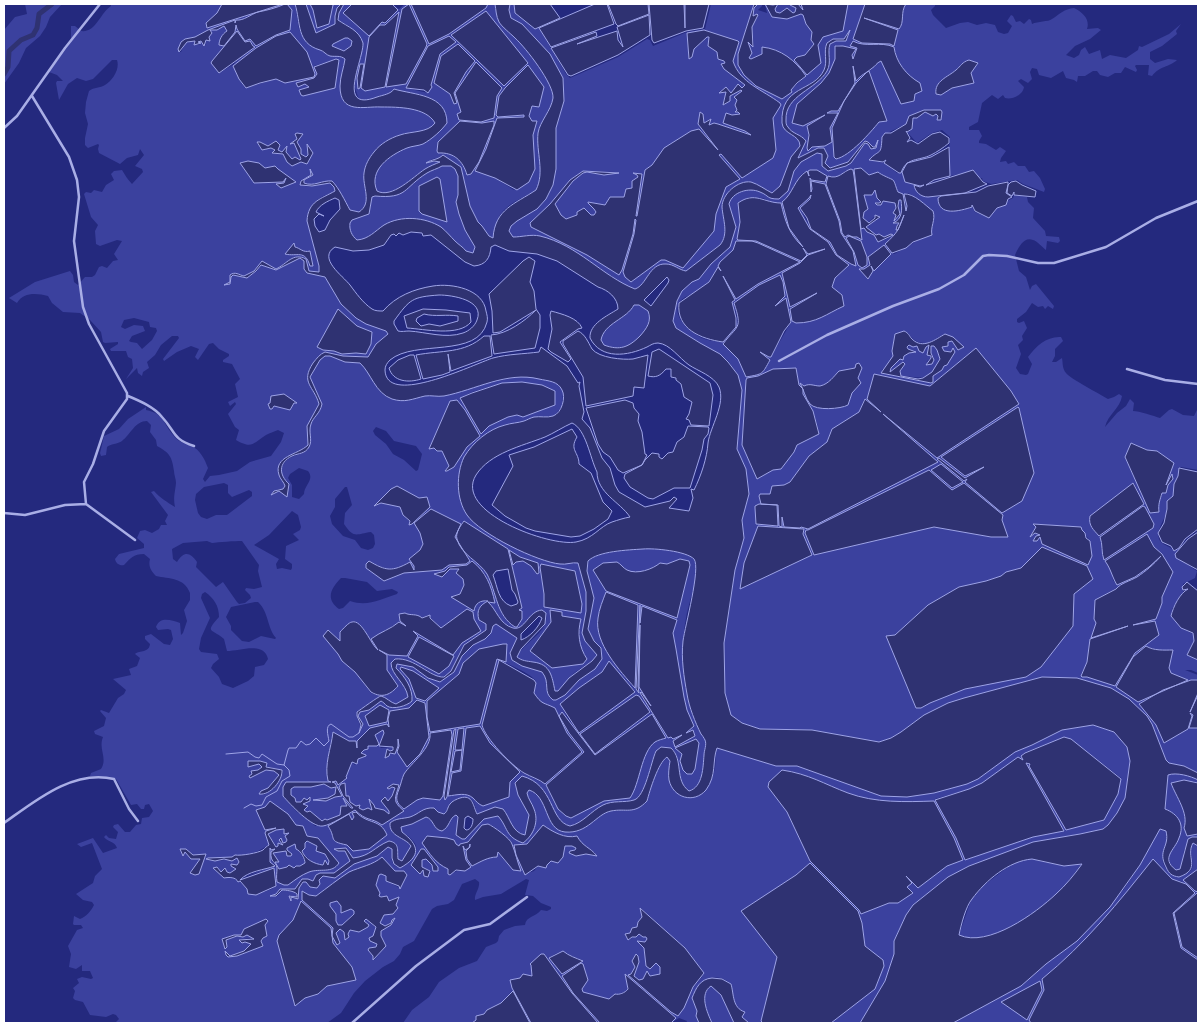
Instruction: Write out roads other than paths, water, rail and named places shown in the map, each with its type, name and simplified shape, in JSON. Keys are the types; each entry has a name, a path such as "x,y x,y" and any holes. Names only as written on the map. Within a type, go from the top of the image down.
{"street":[{"path":"4,128 14,119 32,96 65,48 100,4"},
{"path":"32,96 66,152 77,180 79,197 74,241 84,310 89,324 125,387 128,396 157,412 164,418 177,438 194,446"},
{"path":"779,361 827,335 939,288 960,277 980,258 986,255 1008,256 1042,264 1054,263 1106,247 1156,218 1198,201"},
{"path":"1127,368 1156,378 1198,384"},
{"path":"86,504 84,482 93,464 104,432 128,396"},
{"path":"4,514 25,515 65,505 86,504 135,540"},
{"path":"4,823 56,789 79,780 94,777 114,779 130,811 138,821"},
{"path":"352,1023 416,966 464,930 471,927 487,926 527,897"}],"waterway":[{"path":"4,74 8,67 9,51 21,40 33,35 37,28 39,14 52,4"},
{"path":"226,754 248,752 259,758 262,754 277,764 284,765 289,748 296,748 301,741 306,745 316,738 324,746 329,741 327,729 331,724 349,737 359,733"},
{"path":"244,808 251,804 256,806 262,805 266,797 277,791 282,781 290,776 289,770 284,765"}]}
